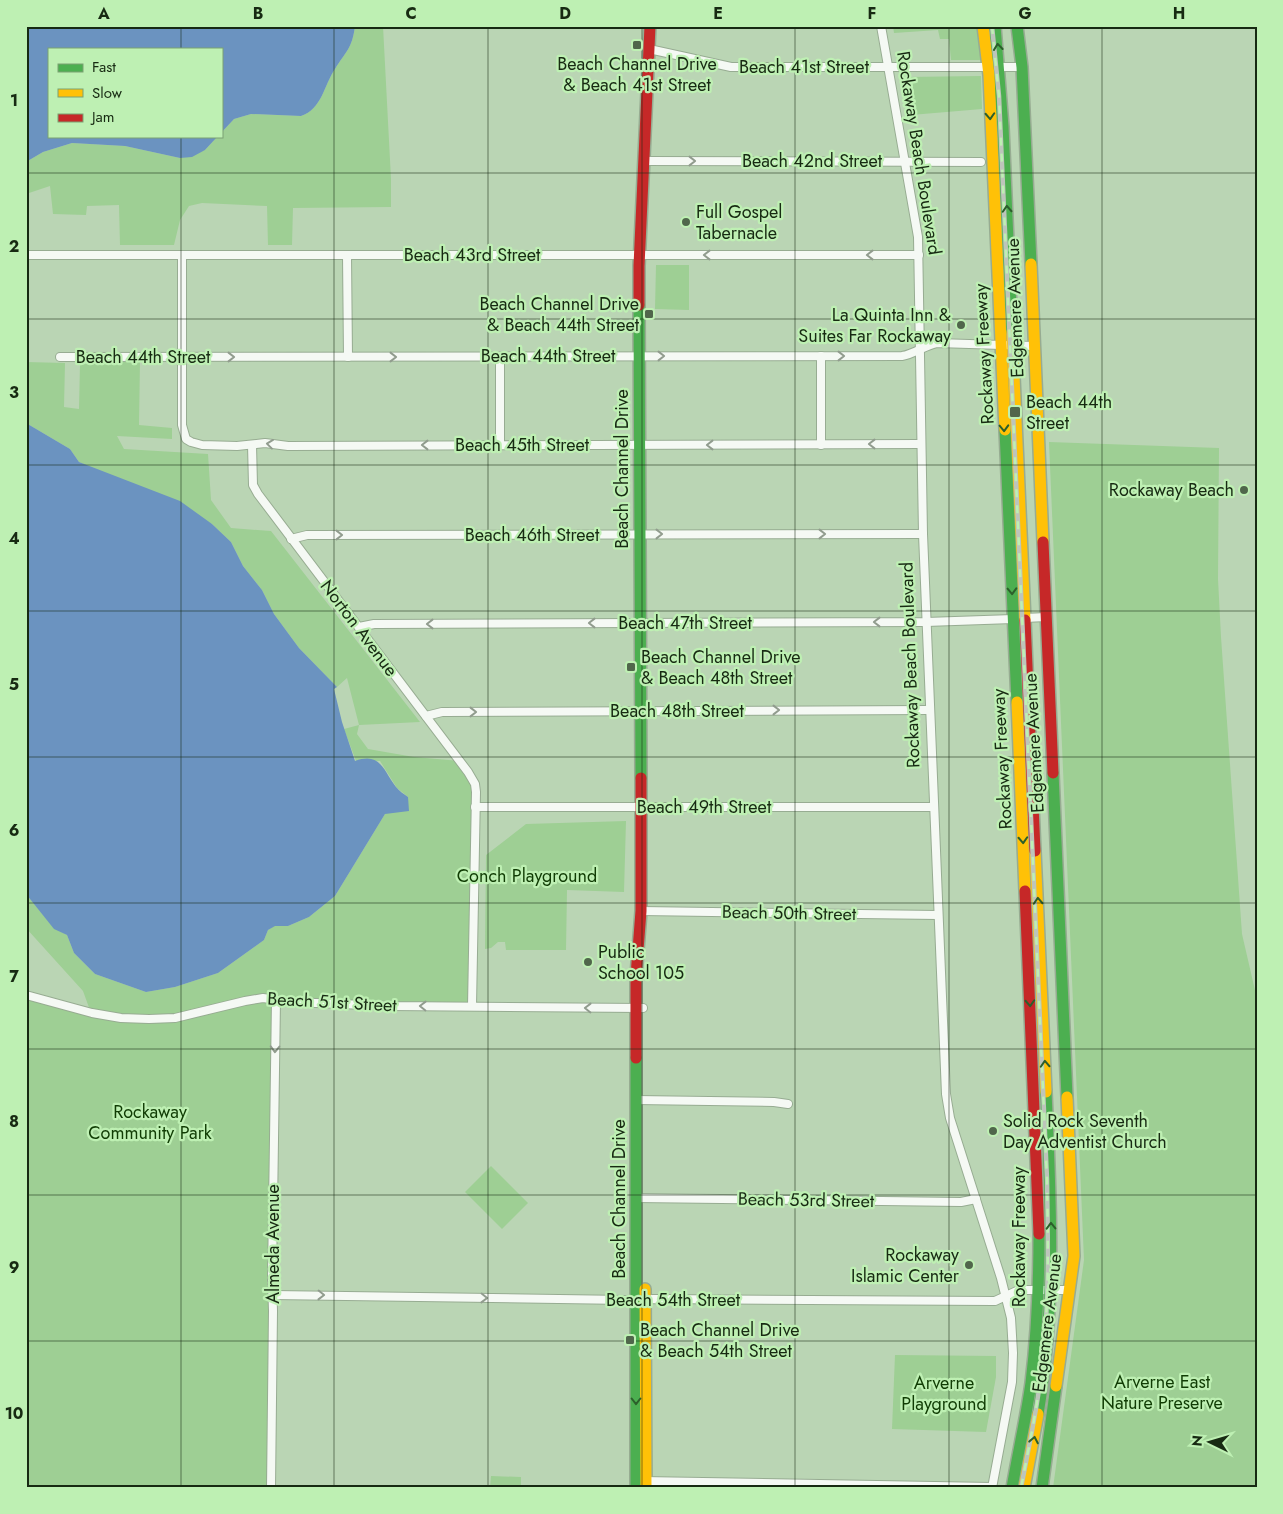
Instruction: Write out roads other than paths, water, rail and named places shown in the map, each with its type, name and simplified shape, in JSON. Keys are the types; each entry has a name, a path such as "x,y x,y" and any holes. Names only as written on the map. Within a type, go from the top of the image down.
{"main road":[{"name":"Beach Channel Drive","path":"641,1484 640,1008 637,958 641,911 639,255 650,26"},
{"name":"Rockaway Freeway","path":"983,26 994,68"},
{"name":"Rockaway Freeway","path":"995,26 994,68 1007,345 1025,618 1050,1188 1050,1290 1043,1379 1024,1488"},
{"name":"Edgemere Avenue","path":"1016,26 1022,68 1074,1252 1042,1488"},
{"name":"Rockaway Freeway","path":"1007,345 1013,619 1039,1233 1038,1290 1031,1380 1012,1488"}],"street":[{"name":"Rockaway Beach Boulevard","path":"881,26 918,236 923,534 933,806 947,1100 950,1118 1007,1296 1012,1335 1013,1373 992,1487"},
{"name":"Beach 41st Street","path":"648,49 726,67 1022,68"},
{"name":"Beach 42nd Street","path":"643,161 981,162"},
{"name":"Beach 43rd Street","path":"26,255 919,255"},
{"path":"182,255 182,357"},
{"path":"347,255 348,357"},
{"name":"Beach 44th Street","path":"60,357 902,356 937,343 1034,346"},
{"path":"820,356 822,444"},
{"name":"Beach 45th Street","path":"182,357 182,425 186,439 202,446 264,443 288,446 921,444"},
{"path":"500,357 500,445"},
{"name":"Norton Avenue","path":"252,445 254,488 471,776 476,788 472,1006"},
{"name":"Beach 46th Street","path":"291,539 307,535 923,534"},
{"path":"1025,618 1046,618"},
{"name":"Beach 47th Street","path":"359,627 374,624 926,622 1013,619"},
{"name":"Beach 48th Street","path":"426,716 442,712 930,710"},
{"name":"Beach 49th Street","path":"476,807 933,806"},
{"name":"Beach 50th Street","path":"641,911 938,915"},
{"name":"Beach 51st Street","path":"26,995 92,1013 121,1018 149,1019 185,1016 259,998 381,1005 640,1008"},
{"name":"Almeda Avenue","path":"271,1488 276,1000"},
{"path":"640,1100 774,1102 788,1104"},
{"name":"Beach 53rd Street","path":"640,1198 960,1202 976,1199"},
{"name":"Beach 54th Street","path":"272,1294 996,1301 1019,1290 1070,1290"},
{"path":"641,1484 992,1487"}],"water":[{"path":"26,26 355,26 348,49 331,75 322,96 308,113 301,116 251,114 234,119 222,132 222,48 48,48 48,138 216,138 205,150 192,157 180,158 125,146 72,143 43,152 26,162"},
{"path":"26,423 70,449 79,462 180,501 212,524 231,542 243,566 262,590 274,614 299,648 337,687 334,689 342,722 355,761 371,759 376,761 397,788 408,797 409,811 385,814 335,896 309,917 288,926 275,926 268,930 264,940 218,973 175,987 146,992 95,974 74,953 67,935 54,929 26,894"}],"railway":[{"path":"992,26 999,96 1047,1179 1046,1327 1037,1401 1021,1488"}],"place":[{"name":"Beach Channel Drive & Beach 41st Street","path":"637,45"},
{"name":"Full Gospel Tabernacle","path":"686,222"},
{"name":"Beach Channel Drive & Beach 44th Street","path":"649,314"},
{"name":"La Quinta Inn & Suites Far Rockaway","path":"961,325"},
{"name":"Beach 44th Street","path":"1015,412"},
{"name":"Rockaway Beach","path":"1244,490"},
{"name":"Beach Channel Drive & Beach 48th Street","path":"631,667"},
{"name":"Public School 105","path":"588,962"},
{"name":"Solid Rock Seventh Day Adventist Church","path":"993,1131"},
{"name":"Rockaway Islamic Center","path":"969,1265"},
{"name":"Beach Channel Drive & Beach 54th Street","path":"630,1340"}],"park label":[{"name":"Conch Playground","path":"527,876"},
{"name":"Rockaway Community Park","path":"150,1122"},
{"name":"Arverne East Nature Preserve","path":"1162,1392"},
{"name":"Arverne Playground","path":"944,1394"}]}
